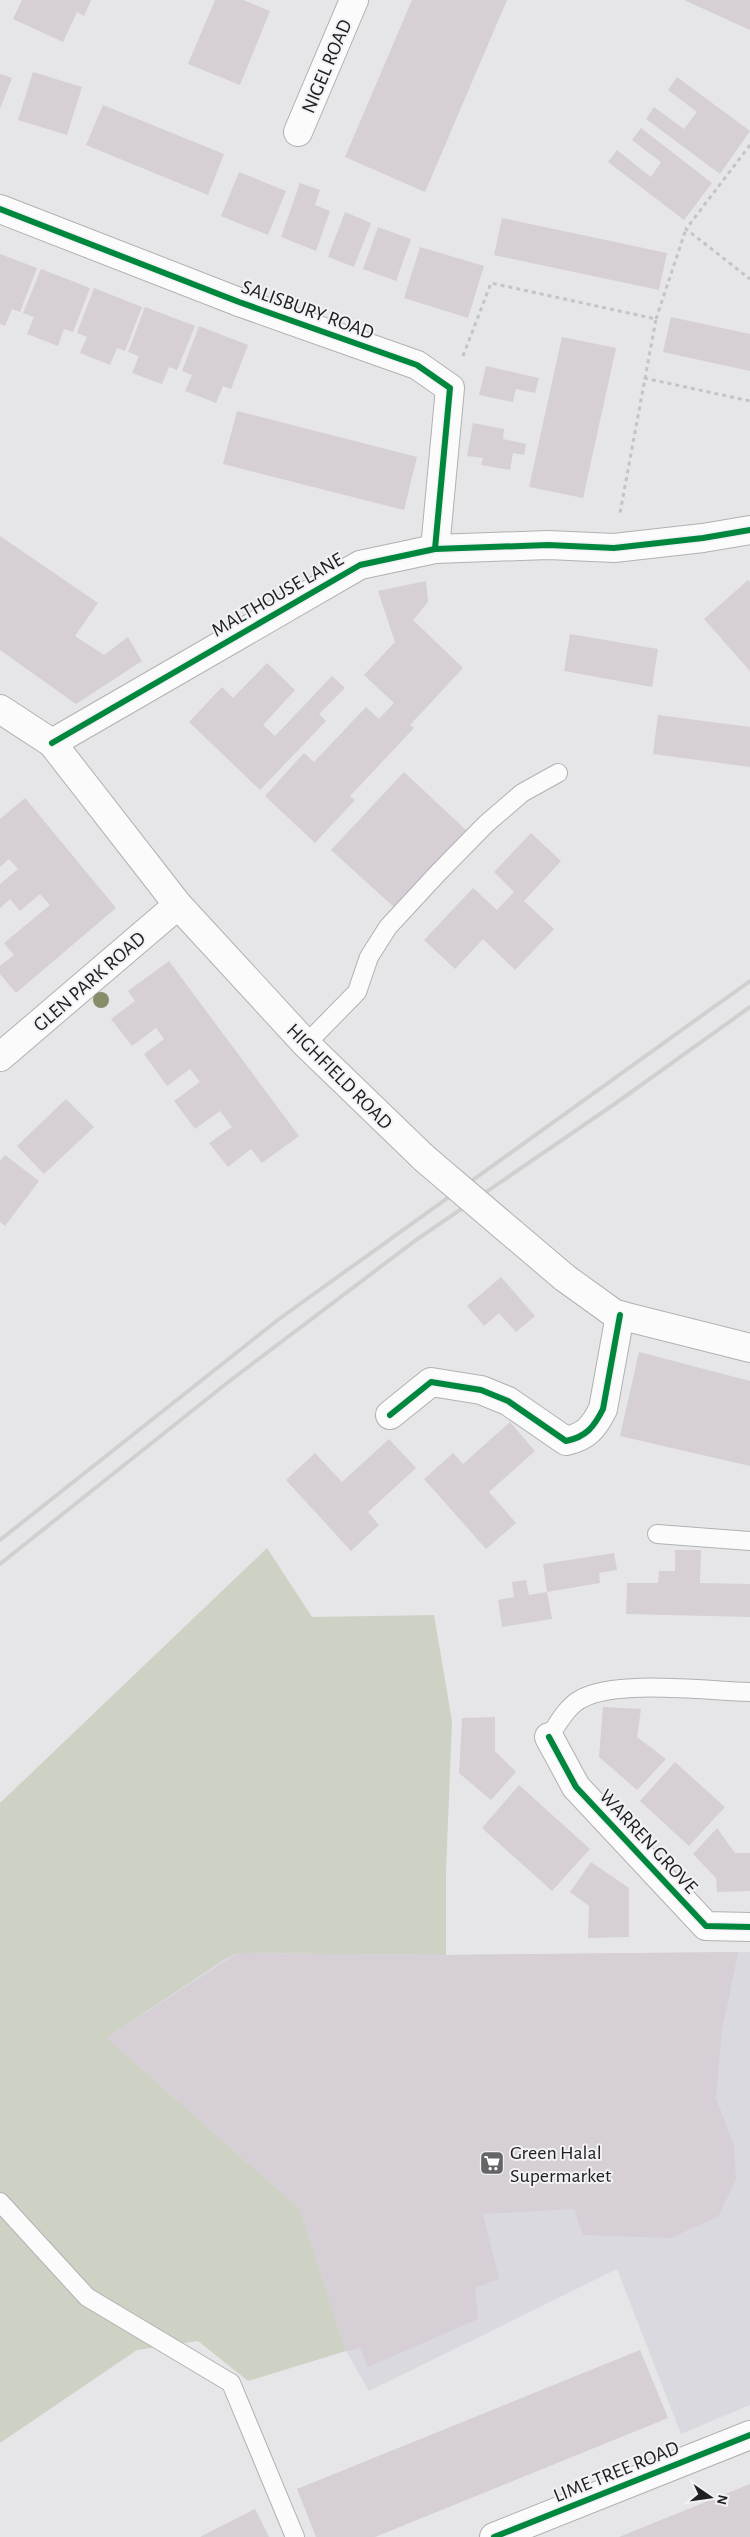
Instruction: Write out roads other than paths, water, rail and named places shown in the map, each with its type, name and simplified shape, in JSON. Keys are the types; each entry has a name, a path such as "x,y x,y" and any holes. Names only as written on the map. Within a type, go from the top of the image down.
{"street":[{"name":"NIGEL ROAD","path":"298,132 354,0"},
{"name":"SALISBURY ROAD","path":"0,209 239,302 417,365 450,388 435,549"},
{"name":"MALTHOUSE LANE","path":"52,743 360,565 435,549 548,545 614,548 703,538 750,530"},
{"name":"HIGHFIELD ROAD","path":"0,709 52,743 178,905 306,1044 424,1158 512,1233 565,1278 615,1314 750,1348"},
{"name":"GLEN PARK ROAD","path":"0,1058 178,905"},
{"path":"390,1415 431,1382 481,1390 508,1401 566,1441 579,1439 596,1422 603,1409 620,1315"},
{"name":"WARREN GROVE","path":"549,1737 576,1787 706,1926 750,1927"},
{"name":"LIME TREE ROAD","path":"494,2537 750,2435"}],"lane":[{"path":"306,1044 357,992 369,957 388,927 438,873 486,824 522,793 558,773"},
{"path":"656,1534 750,1542"},
{"path":"549,1737 561,1719 580,1699 604,1691 638,1689 749,1692"},
{"path":"0,2202 87,2297 231,2383 295,2537"}],"railway":[{"path":"0,1540 279,1319 750,981"},
{"path":"0,1564 227,1383 416,1240 616,1103 750,1007"}],"place":[{"name":"Green Halal Supermarket","path":"492,2163"}]}
